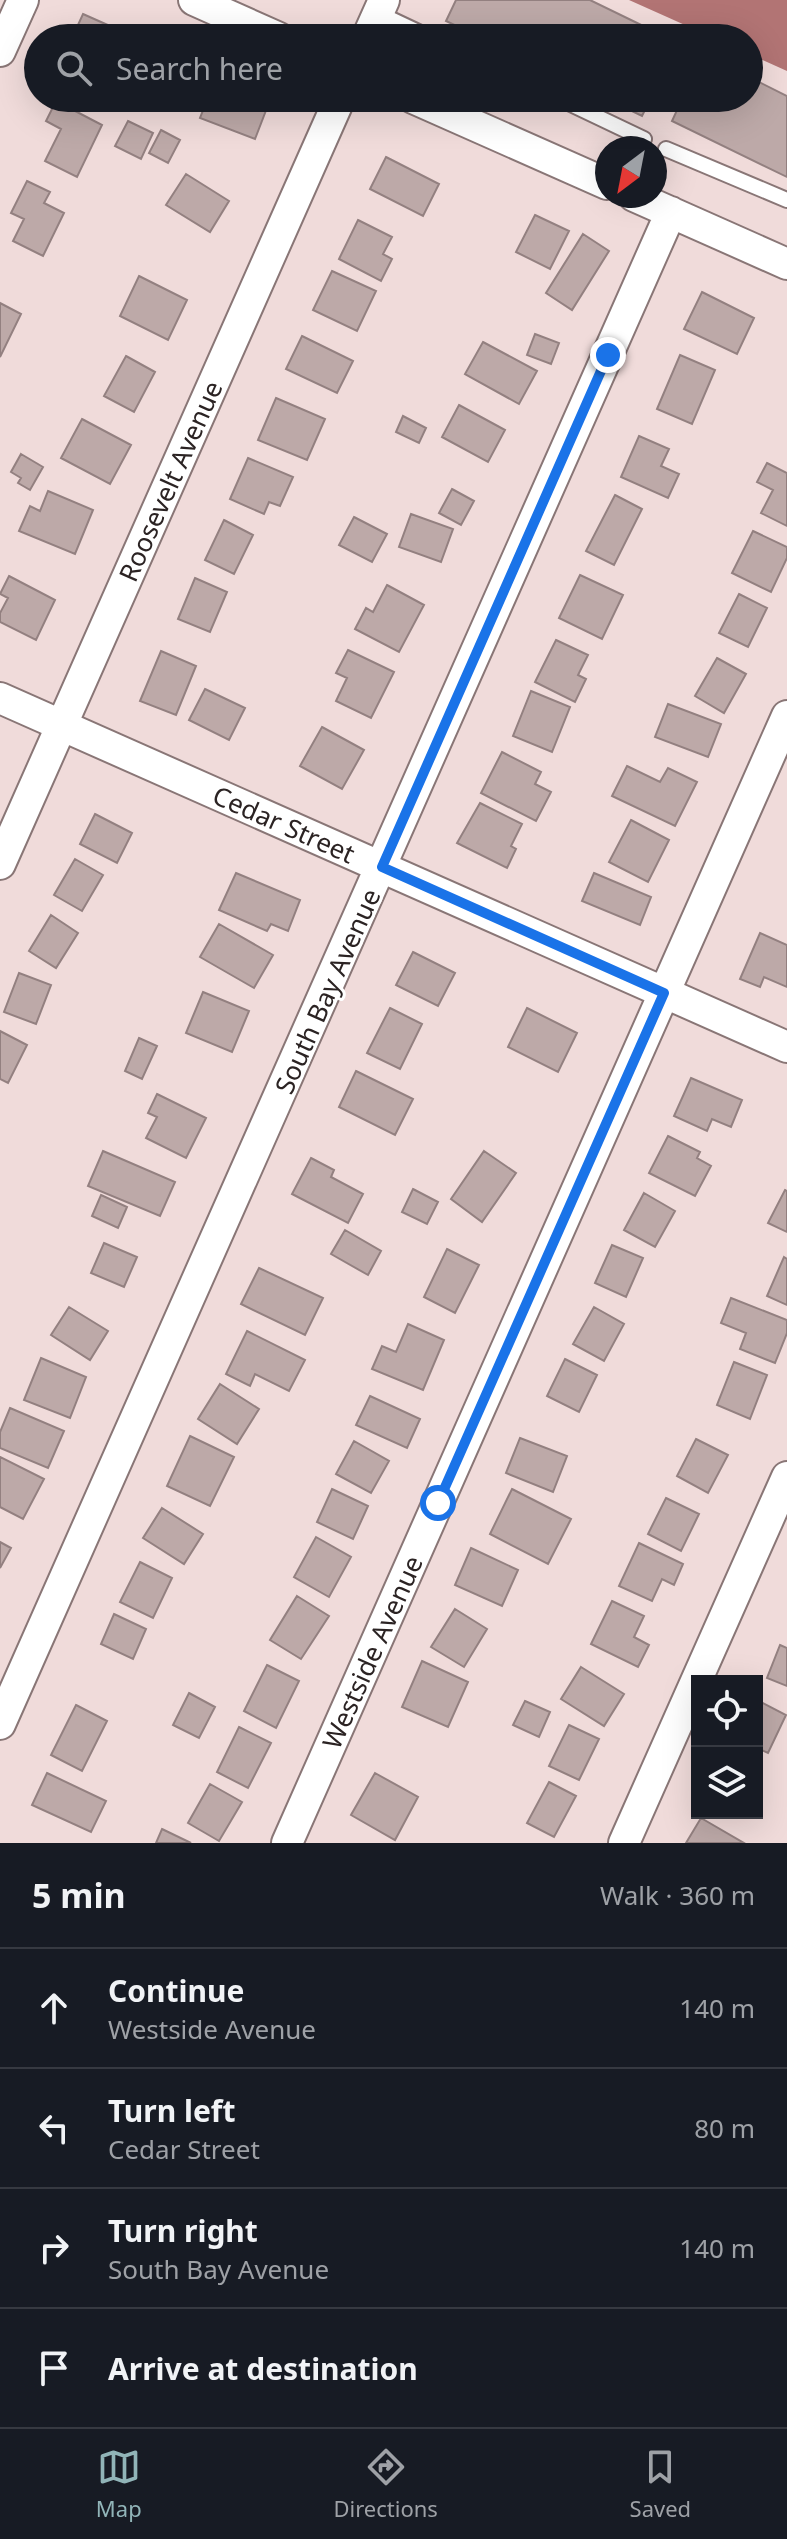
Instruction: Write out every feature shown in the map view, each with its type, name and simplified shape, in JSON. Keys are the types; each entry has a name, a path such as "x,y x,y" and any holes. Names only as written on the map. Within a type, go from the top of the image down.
{"street":[{"path":"0,51 23,0"},
{"path":"194,0 248,24"},
{"name":"Roosevelt Avenue","path":"0,864 334,112"},
{"path":"445,112 595,179"},
{"path":"662,208 787,264"},
{"name":"South Bay Avenue","path":"0,1724 671,212"},
{"name":"Cedar Street","path":"0,698 787,1047"},
{"name":"Westside Avenue","path":"287,1843 787,716"},
{"path":"624,1843 787,1477"}],"lane":[{"path":"587,112 638,136"},
{"path":"667,149 787,200"}],"shaded area":[{"path":"629,0 787,0 787,71 763,60 763,24 683,24"}],"building":[{"path":"456,0 590,0 639,24 452,24 446,21"},
{"path":"83,14 106,24 78,24"},
{"path":"763,84 787,96 787,177 672,121 676,112 763,112"},
{"path":"50,112 77,112 102,125 77,177 45,161 61,129 46,121"},
{"path":"202,112 265,112 255,139 200,118"},
{"path":"128,121 153,133 141,159 115,146"},
{"path":"161,130 180,140 168,163 149,153"},
{"path":"386,157 439,184 423,216 370,189"},
{"path":"186,174 229,201 210,232 166,205"},
{"path":"27,181 50,192 44,203 64,213 43,256 13,241 24,219 11,213"},
{"path":"535,215 569,231 550,269 516,252"},
{"path":"358,220 392,237 383,254 392,259 381,281 339,259"},
{"path":"583,234 609,251 572,310 546,293"},
{"path":"332,271 376,291 357,331 313,310"},
{"path":"139,276 187,300 168,340 120,316"},
{"path":"702,292 754,318 737,354 684,329"},
{"path":"0,303 21,314 0,357"},
{"path":"535,334 559,343 551,364 527,355"},
{"path":"302,336 353,361 337,393 286,369"},
{"path":"483,342 537,371 519,404 465,374"},
{"path":"680,355 715,370 692,424 657,409"},
{"path":"126,356 155,372 134,412 104,396"},
{"path":"276,398 325,419 307,460 258,440"},
{"path":"459,405 505,430 488,462 442,437"},
{"path":"403,416 426,428 419,443 396,432"},
{"path":"82,419 131,445 110,484 61,458"},
{"path":"639,436 669,449 661,466 679,474 668,498 621,477"},
{"path":"21,454 43,467 30,490 18,483 21,478 11,472"},
{"path":"248,458 293,477 280,506 269,502 264,514 230,499"},
{"path":"767,463 787,473 787,526 761,513 773,490 757,482"},
{"path":"452,489 474,501 461,525 439,513"},
{"path":"48,491 93,510 75,554 19,531 30,506 40,511"},
{"path":"615,495 642,509 614,565 586,551"},
{"path":"411,514 453,529 441,562 399,547"},
{"path":"354,517 387,534 372,562 339,545"},
{"path":"224,520 253,535 234,574 205,560"},
{"path":"753,531 787,547 787,558 771,592 732,573"},
{"path":"580,575 623,595 602,639 559,618"},
{"path":"9,576 55,600 36,640 0,622 0,613 8,598 0,594"},
{"path":"195,578 227,592 210,632 178,619"},
{"path":"387,585 424,605 399,652 355,629 366,608 373,612"},
{"path":"739,594 767,608 748,647 719,633"},
{"path":"556,640 588,655 578,675 586,679 575,702 535,682"},
{"path":"348,650 394,672 371,718 336,701 347,678 336,673"},
{"path":"161,651 196,666 176,715 140,701"},
{"path":"717,658 746,674 724,713 695,696"},
{"path":"205,689 245,708 229,740 189,720"},
{"path":"531,691 570,707 552,752 513,736"},
{"path":"668,704 721,724 708,757 655,737"},
{"path":"322,727 364,750 342,789 300,766"},
{"path":"502,752 541,772 535,784 551,792 536,821 481,793"},
{"path":"627,766 660,782 668,768 697,782 675,826 612,796"},
{"path":"480,803 522,824 511,846 516,849 507,868 457,843"},
{"path":"95,814 132,833 117,863 80,844"},
{"path":"631,820 669,840 648,882 609,862"},
{"path":"75,859 103,875 82,911 54,895"},
{"path":"236,873 300,900 288,931 271,924 267,931 219,910"},
{"path":"594,873 651,897 640,925 582,901"},
{"path":"51,915 78,933 56,968 29,951"},
{"path":"219,924 273,955 254,988 200,957"},
{"path":"760,933 787,945 787,987 764,977 760,987 740,979"},
{"path":"413,952 455,973 438,1006 396,985"},
{"path":"19,973 51,985 36,1024 4,1012"},
{"path":"203,992 249,1011 232,1052 186,1033"},
{"path":"390,1008 422,1024 400,1069 367,1053"},
{"path":"527,1008 577,1033 558,1072 508,1047"},
{"path":"0,1031 27,1045 8,1083 0,1079"},
{"path":"139,1038 157,1046 142,1079 125,1071"},
{"path":"356,1071 413,1099 395,1135 339,1107"},
{"path":"691,1078 742,1100 731,1127 712,1119 707,1131 674,1116"},
{"path":"157,1094 206,1118 186,1158 146,1138 157,1117 148,1113"},
{"path":"668,1136 700,1152 697,1158 711,1166 695,1196 649,1173"},
{"path":"103,1151 175,1182 160,1216 88,1186"},
{"path":"484,1151 516,1173 482,1222 451,1199"},
{"path":"311,1158 334,1170 331,1177 363,1194 348,1223 292,1194"},
{"path":"413,1189 438,1202 427,1224 402,1212"},
{"path":"787,1191 787,1232 768,1223"},
{"path":"644,1193 675,1211 655,1247 624,1230"},
{"path":"101,1195 127,1207 118,1228 92,1216"},
{"path":"345,1230 381,1251 368,1275 331,1254"},
{"path":"104,1243 137,1257 124,1287 91,1273"},
{"path":"612,1245 643,1258 626,1297 595,1283"},
{"path":"447,1249 479,1265 455,1313 424,1297"},
{"path":"784,1257 787,1259 787,1305 767,1296"},
{"path":"259,1268 323,1298 305,1335 241,1304"},
{"path":"731,1298 787,1320 787,1333 775,1363 740,1349 746,1333 721,1323"},
{"path":"69,1307 108,1331 90,1360 51,1335"},
{"path":"594,1307 624,1324 604,1361 573,1344"},
{"path":"408,1324 444,1340 423,1390 372,1369 382,1346 396,1352"},
{"path":"247,1331 305,1360 289,1391 255,1374 250,1386 226,1374"},
{"path":"41,1358 86,1377 70,1418 24,1400"},
{"path":"565,1359 597,1375 579,1412 547,1396"},
{"path":"734,1362 767,1375 750,1419 717,1405"},
{"path":"220,1384 259,1409 237,1444 198,1419"},
{"path":"370,1396 420,1419 407,1448 356,1425"},
{"path":"10,1408 64,1431 48,1468 0,1448 0,1432"},
{"path":"190,1436 234,1457 210,1506 167,1486"},
{"path":"520,1438 567,1456 553,1492 506,1473"},
{"path":"696,1439 728,1455 708,1493 677,1476"},
{"path":"354,1441 389,1461 371,1493 336,1474"},
{"path":"0,1457 44,1479 23,1519 0,1507"},
{"path":"332,1489 368,1506 353,1539 317,1522"},
{"path":"512,1489 571,1519 548,1564 490,1534"},
{"path":"666,1498 699,1514 681,1551 648,1534"},
{"path":"162,1508 203,1534 184,1564 143,1538"},
{"path":"316,1537 351,1557 329,1597 294,1577"},
{"path":"0,1542 11,1548 0,1568"},
{"path":"639,1543 683,1564 674,1585 662,1579 652,1601 619,1586"},
{"path":"471,1548 518,1570 502,1606 455,1585"},
{"path":"140,1562 172,1578 153,1618 120,1602"},
{"path":"297,1596 329,1616 301,1659 270,1640"},
{"path":"612,1601 644,1616 634,1637 649,1645 638,1667 591,1644"},
{"path":"455,1609 487,1629 464,1667 431,1647"},
{"path":"114,1614 146,1629 133,1659 101,1644"},
{"path":"780,1645 787,1648 787,1686 767,1678"},
{"path":"422,1661 468,1682 448,1727 402,1707"},
{"path":"267,1665 299,1681 276,1728 244,1711"},
{"path":"581,1667 624,1694 604,1726 561,1699"},
{"path":"189,1693 215,1707 199,1738 173,1725"},
{"path":"525,1701 550,1712 539,1737 513,1725"},
{"path":"763,1703 786,1715 768,1753 763,1751"},
{"path":"76,1705 107,1721 82,1771 51,1755"},
{"path":"569,1725 599,1739 579,1780 549,1766"},
{"path":"239,1727 271,1743 248,1788 217,1772"},
{"path":"47,1773 106,1801 91,1832 32,1805"},
{"path":"375,1773 418,1797 395,1840 351,1815"},
{"path":"549,1782 576,1796 554,1837 527,1823"},
{"path":"210,1784 242,1802 219,1841 188,1823"},
{"path":"703,1819 744,1843 686,1843"},
{"path":"162,1829 191,1843 156,1843"}],"route":[{"path":"438,1503 664,993 382,867 608,355"}]}
